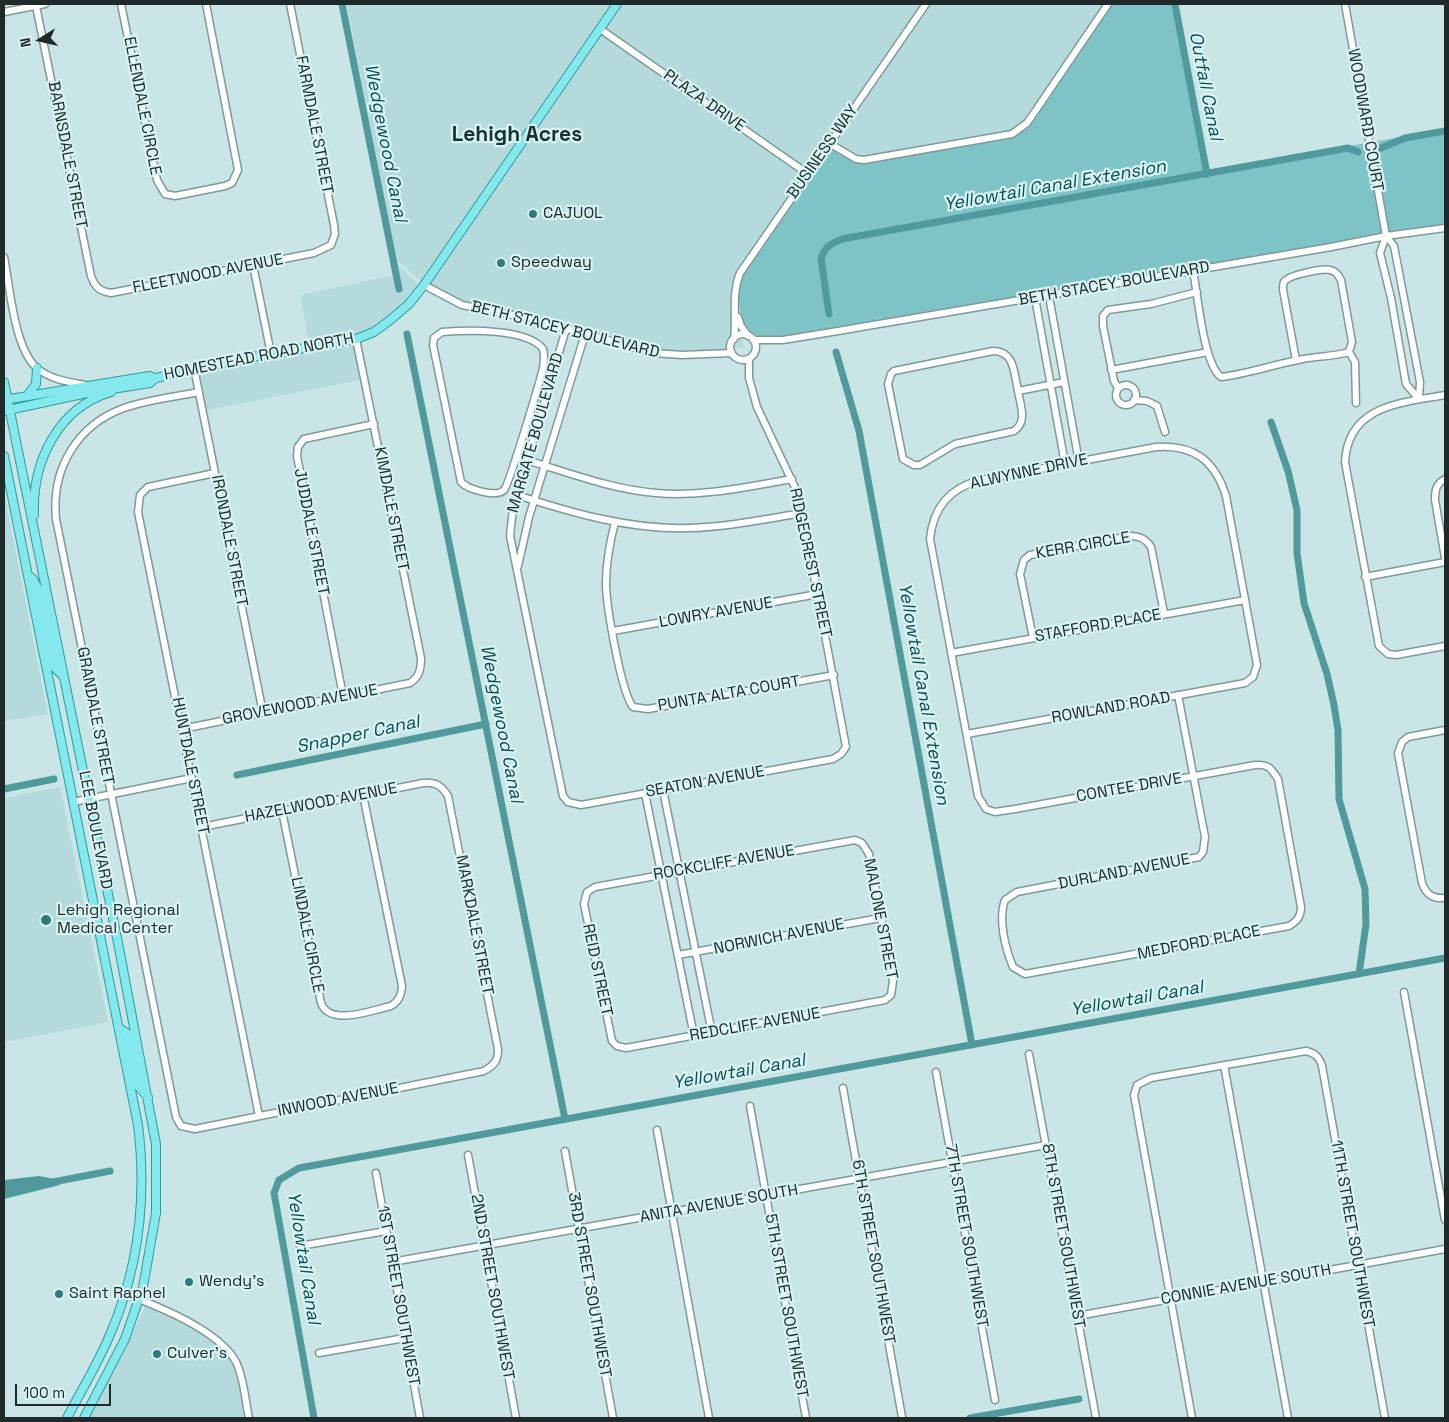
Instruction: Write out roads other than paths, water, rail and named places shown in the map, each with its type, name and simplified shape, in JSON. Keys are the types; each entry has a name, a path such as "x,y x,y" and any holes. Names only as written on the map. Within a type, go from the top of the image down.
{"main road":[{"name":"HOMESTEAD ROAD NORTH","path":"6,410 150,383 154,379 194,368 356,339 374,332 389,322 409,304 424,285 617,4"},
{"path":"27,396 36,384 37,368"},
{"name":"HOMESTEAD ROAD NORTH","path":"6,400 85,385 150,376 154,379"},
{"name":"LEE BOULEVARD","path":"4,382 6,410 37,544 149,1099 156,1144 157,1192 154,1232 140,1299 120,1349 84,1418"},
{"path":"37,544 34,513 35,487 38,468 50,442 66,420 79,410 97,398 127,387"},
{"name":"LEE BOULEVARD","path":"4,456 138,1125 143,1186 139,1233 125,1294 109,1337 67,1418"},
{"path":"28,576 33,578 38,590 54,667 64,678"},
{"path":"118,1027 128,1034 138,1086 149,1099"}],"street":[{"path":"4,12 25,6 46,4"},
{"name":"ELLENDALE CIRCLE","path":"121,4 157,180 166,194 174,196 225,186 232,183 238,170 206,4"},
{"name":"FARMDALE STREET","path":"290,4 334,225 335,234 331,246"},
{"name":"BUSINESS WAY","path":"733,341 736,322 734,292 740,273 926,4"},
{"path":"829,143 856,160 864,160 1012,134 1027,123 1108,4"},
{"name":"WOODWARD COURT","path":"1344,4 1386,236"},
{"name":"BARNSDALE STREET","path":"36,6 92,276"},
{"name":"PLAZA DRIVE","path":"600,29 808,174"},
{"name":"BETH STACEY BOULEVARD","path":"756,350 782,340 1049,296 1386,236 1445,228"},
{"path":"1386,236 1380,253 1391,298 1406,384 1419,399"},
{"path":"1386,236 1394,246 1396,254 1420,382 1419,399"},
{"name":"FLEETWOOD AVENUE","path":"92,276 95,286 102,291 111,293 314,253 331,246"},
{"path":"4,257 22,344 28,358 37,368 56,378 85,385"},
{"path":"254,265 271,354"},
{"path":"1296,360 1283,290 1284,282 1290,277 1321,270 1337,273 1341,280 1352,342 1348,352"},
{"path":"1193,271 1208,352 1214,372 1221,377 1274,367 1296,360 1334,356 1348,352"},
{"name":"BETH STACEY BOULEVARD","path":"424,285 462,305 528,318 654,353 682,356 732,353"},
{"path":"1118,388 1127,385 1133,388 1136,394 1134,400 1126,406 1119,403 1116,394 1118,388 1111,370 1103,316 1108,310 1151,304 1197,292"},
{"path":"1049,296 1079,462"},
{"path":"1035,298 1065,464"},
{"name":"BUSINESS WAY","path":"735,306 741,326 751,338"},
{"name":"MARGATE BOULEVARD","path":"566,329 517,495 510,536 554,759 563,796 568,802"},
{"path":"442,332 502,334 528,338 538,342 543,349 542,370 509,480 502,492 494,493 462,484 433,340 442,332"},
{"name":"MARGATE BOULEVARD","path":"517,568 524,532 585,334"},
{"path":"740,335 751,338 756,350 749,359 739,359 732,353 733,341 740,335"},
{"name":"BETH STACEY BOULEVARD","path":"751,338 782,340"},
{"name":"KIMDALE STREET","path":"356,339 421,658 421,667 417,679"},
{"name":"BETH STACEY BOULEVARD","path":"711,353 733,341"},
{"path":"993,351 1003,352 1011,359 1018,391 1022,417 1021,423 1014,431 955,444 920,465 914,465 903,459 888,384 890,374 894,371 993,351"},
{"path":"1111,370 1208,352"},
{"path":"1348,352 1356,362 1356,403"},
{"name":"RIDGECREST STREET","path":"739,359 749,378 762,420 792,479 803,513 846,738 846,747 841,754"},
{"name":"RIDGECREST STREET","path":"749,359 749,378"},
{"name":"IRONDALE STREET","path":"194,368 263,713"},
{"path":"542,370 554,373"},
{"path":"1018,391 1064,382"},
{"name":"GRANDALE STREET","path":"180,1126 172,1102 56,519 57,480 71,449 95,422 127,407 198,392"},
{"path":"1445,394 1392,404 1374,412 1361,422 1348,444 1345,462 1376,639 1379,646 1388,654 1396,655 1445,646"},
{"path":"1134,400 1147,401 1157,406 1164,432"},
{"name":"JUDDALE STREET","path":"343,696 296,456 298,447 304,439 374,424"},
{"name":"ALWYNNE DRIVE","path":"986,809 978,796 930,539 932,524 940,507 954,491 970,483 1169,446 1189,450 1209,463 1221,480 1226,496 1257,665 1253,678"},
{"path":"516,457 616,487 661,493 714,492 792,479"},
{"name":"HUNTDALE STREET","path":"215,473 148,487 140,495 138,504 260,1116"},
{"path":"1445,479 1439,482 1435,490 1434,500 1445,558"},
{"path":"517,495 615,522 644,526 688,528 736,524 803,513"},
{"name":"PUNTA ALTA COURT","path":"615,522 608,554 606,584 628,700 634,707 641,709 834,675"},
{"name":"KERR CIRCLE","path":"1033,638 1020,574 1024,560 1038,553 1138,536 1147,541 1151,547 1164,613"},
{"path":"1365,577 1445,562"},
{"name":"LOWRY AVENUE","path":"614,631 818,594"},
{"name":"STAFFORD PLACE","path":"951,653 1164,613 1245,600"},
{"name":"ROWLAND ROAD","path":"967,734 1245,683 1253,678"},
{"name":"GROVEWOOD AVENUE","path":"182,729 410,683 417,679"},
{"name":"DURLAND AVENUE","path":"1005,900 1017,892 1199,857 1203,852 1205,836 1178,695"},
{"path":"1445,730 1408,737 1402,742 1398,753 1422,883 1425,892 1432,898 1445,898"},
{"name":"SEATON AVENUE","path":"568,802 581,805 645,794 833,759 841,754"},
{"name":"CONTEE DRIVE","path":"986,809 995,812 1015,809 1255,765 1264,764 1271,768"},
{"name":"MEDFORD PLACE","path":"1005,900 1002,909 1010,959 1013,967 1025,974 1289,926 1296,922 1301,915 1301,907 1278,779 1271,768"},
{"path":"74,802 192,778"},
{"name":"HAZELWOOD AVENUE","path":"202,827 423,783 433,782 441,785"},
{"name":"MARKDALE STREET","path":"441,785 448,796 498,1050 498,1058 494,1065"},
{"path":"664,790 712,1032"},
{"path":"645,794 694,1036"},
{"name":"LINDALE CIRCLE","path":"282,811 324,1010 330,1014 345,1015 391,1006 402,995 402,986 363,795"},
{"name":"ROCKCLIFF AVENUE","path":"587,892 595,887 842,841 855,840 862,843"},
{"name":"MALONE STREET","path":"862,843 868,854 893,981 890,995"},
{"name":"REID STREET","path":"587,892 584,904 612,1041 617,1046"},
{"name":"NORWICH AVENUE","path":"678,955 880,918"},
{"path":"1404,992 1445,1220"},
{"name":"REDCLIFF AVENUE","path":"617,1046 626,1048 871,1004 885,1000 890,995"},
{"name":"11TH STREET SOUTHWEST","path":"1224,1065 1290,1052 1313,1052 1320,1060 1385,1418"},
{"name":"8TH STREET SOUTHWEST","path":"1029,1054 1096,1418"},
{"name":"INWOOD AVENUE","path":"180,1126 195,1129 484,1071 494,1065"},
{"path":"1192,1418 1134,1095 1137,1085 1151,1078 1224,1065 1288,1418"},
{"name":"7TH STREET SOUTHWEST","path":"936,1072 995,1400"},
{"name":"6TH STREET SOUTHWEST","path":"843,1088 902,1417"},
{"name":"5TH STREET SOUTHWEST","path":"750,1106 806,1418"},
{"path":"657,1130 709,1418"},
{"name":"ANITA AVENUE SOUTH","path":"392,1262 1046,1145"},
{"name":"3RD STREET SOUTHWEST","path":"564,1151 613,1418"},
{"name":"2ND STREET SOUTHWEST","path":"468,1155 516,1418"},
{"name":"1ST STREET SOUTHWEST","path":"376,1173 420,1418"},
{"path":"300,1246 386,1230"},
{"name":"CONNIE AVENUE SOUTH","path":"1077,1316 1445,1249"},
{"path":"125,1294 140,1299 189,1323 225,1346 239,1368 249,1418"},
{"path":"319,1353 405,1338"}],"waterway":[{"name":"Wedgewood Canal","path":"342,4 399,289"},
{"name":"Outfall Canal","path":"1175,4 1207,174"},
{"name":"Yellowtail Canal Extension","path":"1381,148 1405,138 1445,131"},
{"name":"Yellowtail Canal Extension","path":"829,314 821,258 829,246 842,239 1348,148 1358,152"},
{"name":"Wedgewood Canal","path":"407,334 565,1119"},
{"name":"Yellowtail Canal Extension","path":"836,352 859,431 972,1045"},
{"path":"1271,422 1288,471 1297,510 1297,553 1304,603 1327,674 1338,730 1339,799 1365,889 1366,924 1359,974"},
{"name":"Snapper Canal","path":"237,775 486,724"},
{"path":"4,789 54,779"},
{"name":"Yellowtail Canal","path":"314,1418 274,1193 279,1180 299,1168 1445,958"},
{"path":"48,1183 110,1171"},
{"path":"970,1418 1079,1399"}],"place":[{"name":"CAJUOL","path":"533,214"},
{"name":"Speedway","path":"501,263"},
{"name":"Lehigh Regional Medical Center","path":"46,920"},
{"name":"Wendy's","path":"189,1282"},
{"name":"Saint Raphel","path":"59,1294"},
{"name":"Culver's","path":"157,1354"}],"district":[{"name":"Lehigh Acres","path":"517,135"}]}
